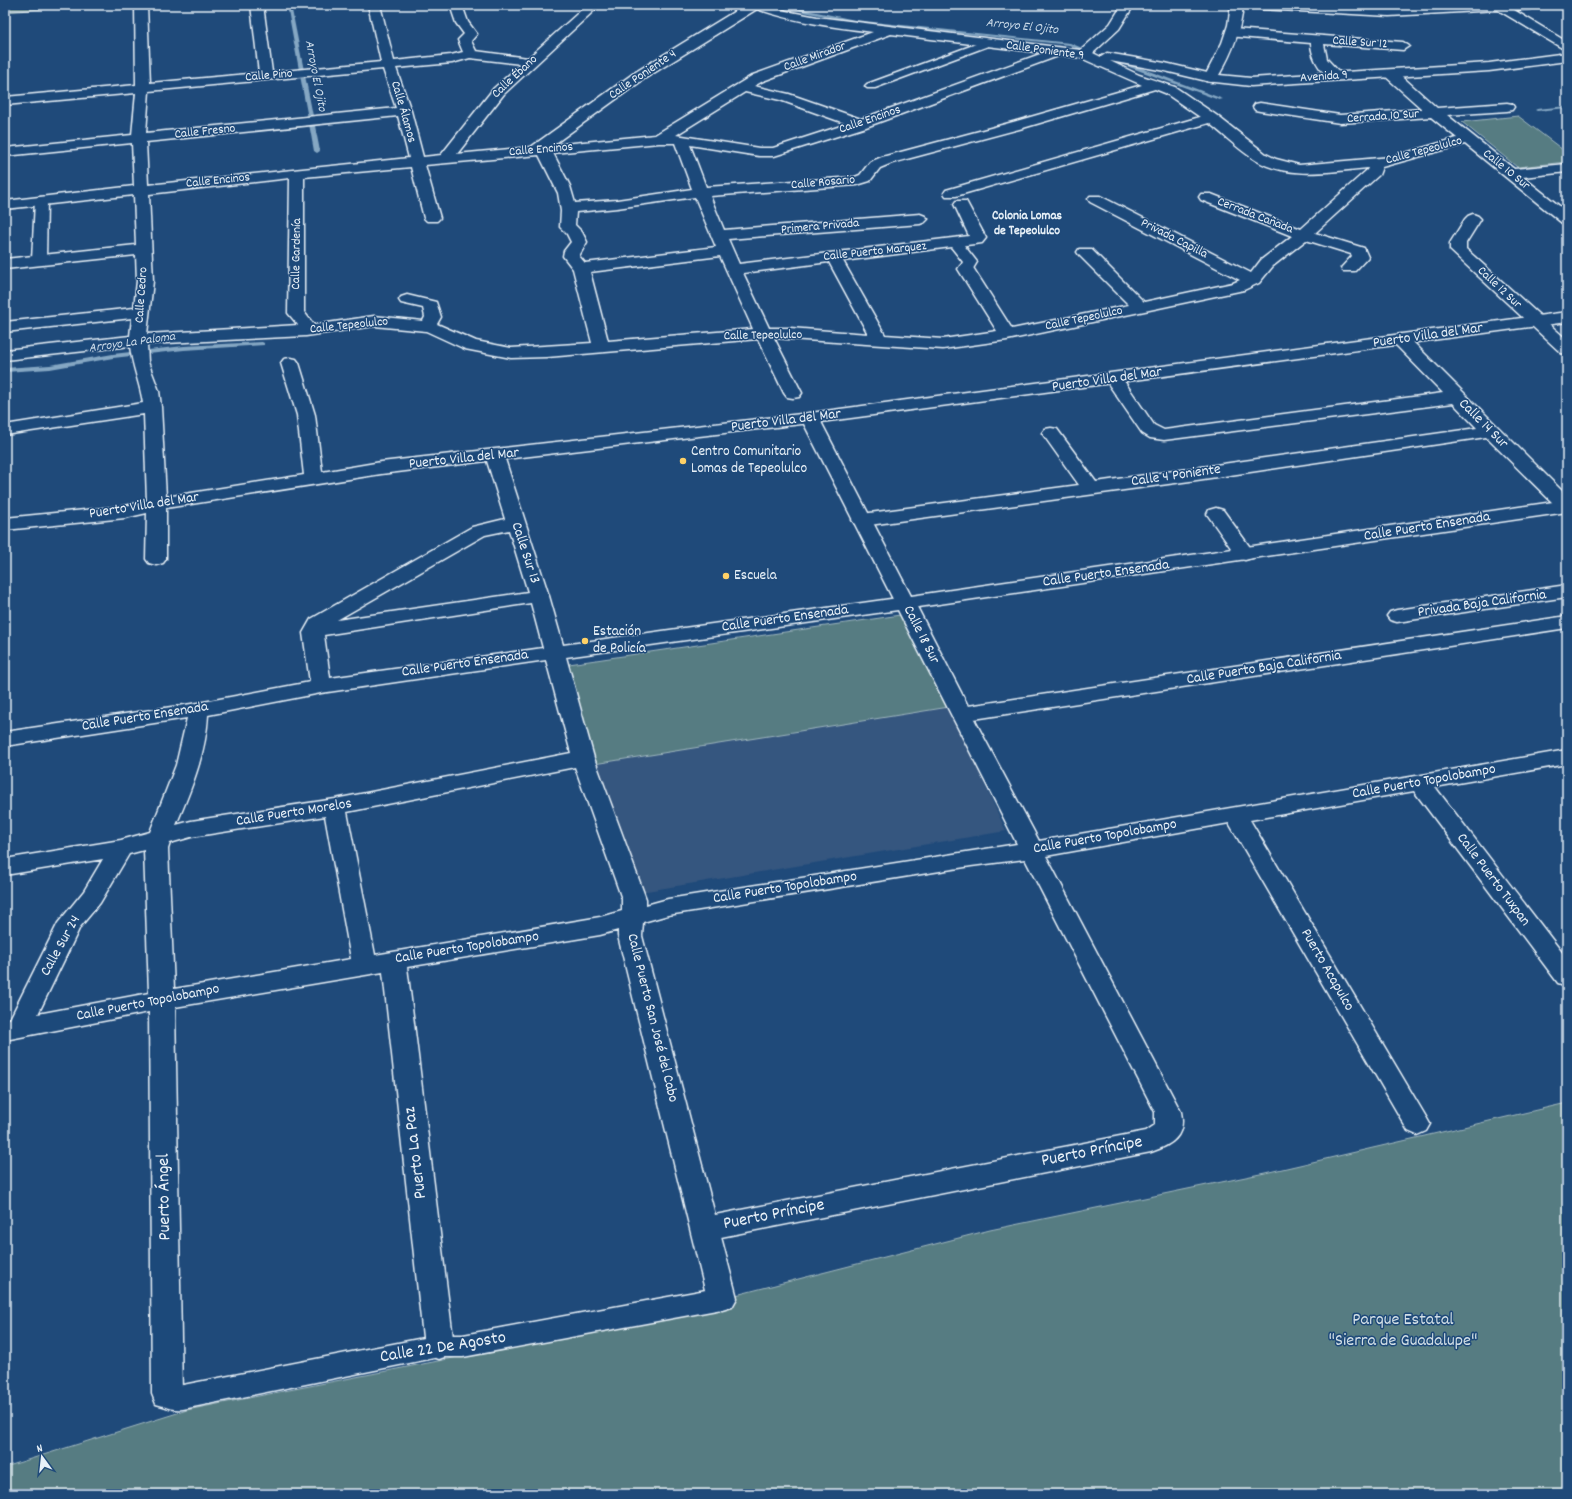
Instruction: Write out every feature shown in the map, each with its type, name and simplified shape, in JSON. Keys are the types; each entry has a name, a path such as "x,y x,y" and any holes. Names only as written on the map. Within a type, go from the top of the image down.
{"street":[{"name":"Calle Cedro","path":"141,5 143,88 140,138 145,281 140,312 138,340 140,362 150,391 152,407 157,505 156,559"},
{"path":"257,5 266,77"},
{"name":"Calle Álamos","path":"374,5 388,65 404,111 432,218"},
{"path":"456,5 462,23 472,34 464,40 470,51 469,54"},
{"name":"Calle Ébano","path":"446,158 489,102 594,5"},
{"name":"Calle Poniente 4","path":"540,150 639,76 754,5"},
{"name":"Calle Poniente 9","path":"758,5 798,18 987,43 1084,54 1134,78 1156,84 1175,92 1212,118 1261,157 1284,166 1307,169 1376,163"},
{"path":"1084,54 1106,36 1120,19 1128,5"},
{"path":"1211,78 1225,54 1234,33 1237,5"},
{"path":"1262,5 1389,12 1532,5"},
{"path":"1501,7 1567,47"},
{"name":"Calle Mirador","path":"659,139 741,88 776,71 890,30"},
{"name":"Calle Sur 12","path":"1234,33 1403,46"},
{"name":"Calle Sur 12","path":"1317,39 1317,55 1319,60 1336,76"},
{"path":"871,86 987,43"},
{"name":"Calle Encinos","path":"5,205 297,172 659,139 681,139 770,152 861,124 1060,51"},
{"name":"Calle Pino","path":"5,101 388,65 456,58 469,54 532,62"},
{"name":"Avenida 9","path":"1084,54 1135,62 1211,78 1252,82 1489,67 1567,57"},
{"name":"Calle 10 Sur","path":"1390,73 1436,113 1567,220"},
{"name":"Calle Rosario","path":"568,208 617,204 699,192 857,181 865,178 875,165 887,160 1156,84"},
{"name":"Calle Mirador","path":"741,88 784,97 861,124"},
{"name":"Cerrada 10 Sur","path":"1260,107 1340,119 1507,107"},
{"name":"Calle Fresno","path":"5,152 404,111"},
{"name":"Calle Puerto Marquez","path":"733,269 978,239 956,199 1212,118"},
{"path":"681,139 699,192 725,251 763,334 793,393"},
{"name":"Calle Tepeolulco","path":"5,355 138,340 224,334 306,331 374,321 428,326 472,345 511,353 547,352 790,333 943,344 1007,335 1238,287 1253,280 1267,263 1303,235 1374,172 1376,163 1392,161 1469,139"},
{"path":"540,150 559,174 568,208 568,227 574,232 579,242 572,251 571,256 581,268 601,347"},
{"path":"1512,174 1567,168"},
{"name":"Calle Gardenía","path":"297,172 296,313 306,324 306,331"},
{"name":"Cerrada Cañada","path":"1206,197 1303,235 1358,251 1360,257 1349,268"},
{"name":"Privada Capilla","path":"1095,199 1253,280"},
{"path":"39,260 41,201"},
{"name":"Primera Privada","path":"719,235 920,219"},
{"name":"Calle 12 Sur","path":"1473,219 1458,243 1458,250 1567,349"},
{"path":"955,243 970,262 966,269 1007,335"},
{"path":"5,264 144,249"},
{"path":"581,268 725,251"},
{"path":"1086,252 1140,307"},
{"path":"834,256 880,340"},
{"path":"407,300 430,305 433,317 428,326"},
{"path":"5,327 140,312"},
{"name":"Puerto Villa del Mar","path":"5,524 125,512 157,505 314,478 439,461 495,456 810,418 1114,379 1567,317"},
{"name":"Calle 14 Sur","path":"1401,340 1456,397 1567,506"},
{"path":"290,363 306,415 314,478"},
{"path":"1114,379 1148,429 1156,434 1164,435 1456,397"},
{"path":"5,430 152,407"},
{"name":"Calle 18 Sur","path":"810,418 961,714 1033,850"},
{"name":"Calle 4 Poniente","path":"862,520 1490,431"},
{"path":"1051,433 1091,488"},
{"name":"Calle Sur 13","path":"495,456 539,596 553,651"},
{"name":"Calle Puerto Ensenada","path":"5,739 198,710 321,686 553,651 905,603 1567,506"},
{"path":"1216,514 1246,554"},
{"path":"321,686 313,637 314,630 318,623 479,532 515,523"},
{"name":"Privada Baja California","path":"1397,616 1567,591"},
{"path":"314,630 539,596"},
{"name":"Calle Puerto Baja California","path":"961,714 1567,622"},
{"name":"Calle Puerto San José del Cabo","path":"553,651 583,758 634,899 635,910 629,927 630,936 722,1298"},
{"path":"159,837 191,749 198,724 198,710"},
{"name":"Calle Puerto Topolobampo","path":"12,1029 162,1000 600,926 668,907 971,858 1033,850 1567,757"},
{"name":"Calle Puerto Morelos","path":"5,867 121,848 190,829 335,807 583,758"},
{"name":"Calle Puerto Tuxpan","path":"1419,782 1567,978"},
{"path":"335,807 364,965"},
{"name":"Puerto Acapulco","path":"1236,815 1417,1124"},
{"name":"Puerto Ángel","path":"159,837 156,849 162,1000 167,1394"},
{"name":"Calle Sur 24","path":"12,1029 70,924 92,897 121,848"},
{"name":"Puerto Príncipe","path":"705,1228 1151,1141 1164,1135 1170,1121 1168,1112 1033,850"},
{"name":"Puerto La Paz","path":"394,960 438,1346"},
{"name":"Calle 22 De Agosto","path":"167,1394 172,1398 183,1397 438,1346 464,1346 722,1298"}],"shaded area":[{"path":"949,707 1006,831 629,894 594,764"}],"green space":[{"path":"5,5 91,5 5,12"},
{"path":"1518,116 1567,153 1567,162 1517,167 1462,122"},
{"path":"907,614 949,707 594,764 569,664"},
{"name":"Parque Estatal \"Sierra de Guadalupe\"","path":"1567,1103 1567,1494 5,1494 5,1467 187,1410 607,1328 990,1230 1265,1173"}],"waterway":[{"name":"Arroyo El Ojito","path":"289,5 317,151"},
{"name":"Arroyo El Ojito","path":"789,5 806,11 855,21 1070,44 1085,50"},
{"name":"Arroyo El Ojito","path":"1123,63 1221,99"},
{"path":"1537,110 1567,107"},
{"name":"Arroyo La Paloma","path":"5,370 50,367 113,356 184,348 262,344"}],"place":[{"name":"Centro Comunitario Lomas de Tepeolulco","path":"683,461"},
{"name":"Escuela","path":"726,576"},
{"name":"Estación de Policía","path":"585,641"}],"district":[{"name":"Colonia Lomas de Tepeolulco","path":"1027,224"}]}
